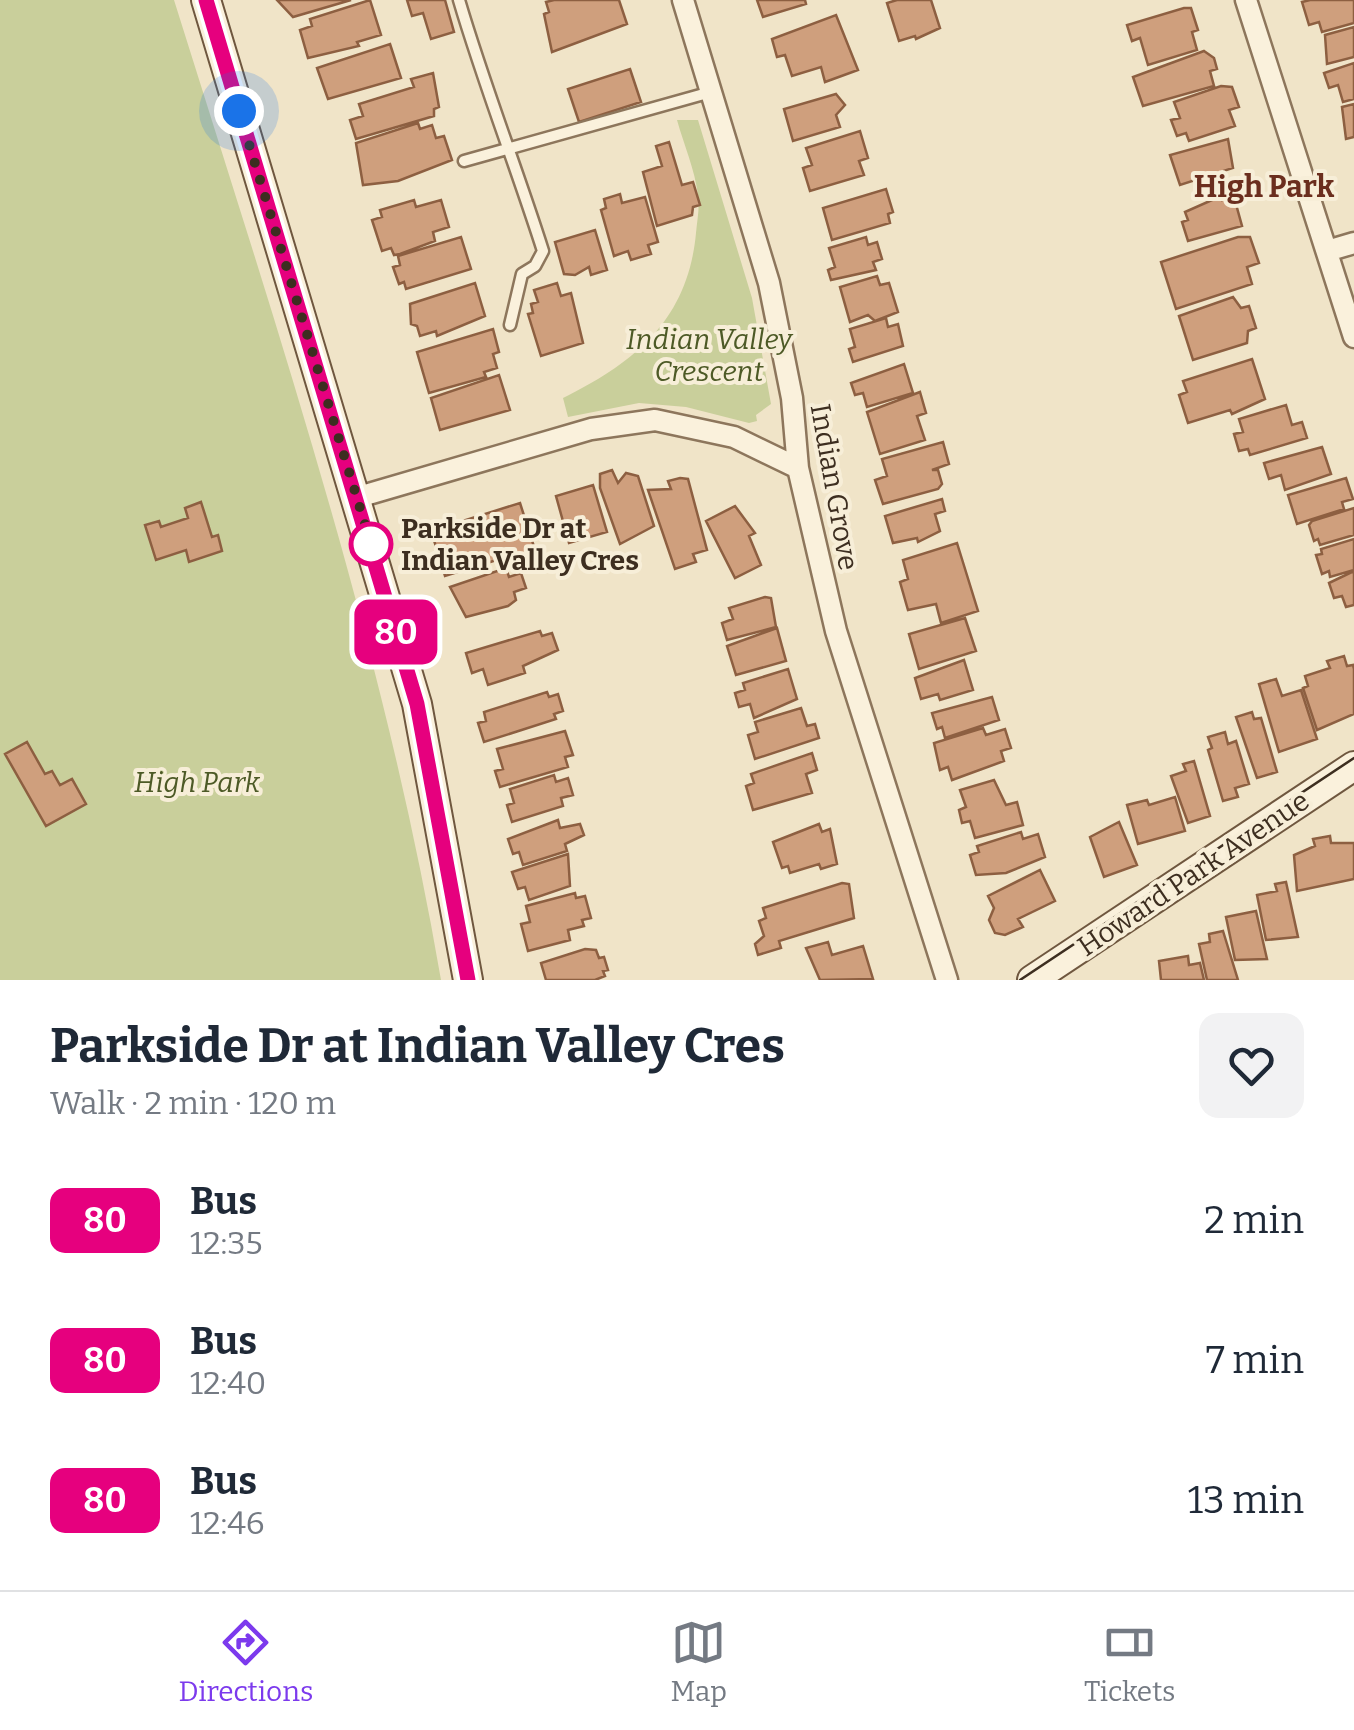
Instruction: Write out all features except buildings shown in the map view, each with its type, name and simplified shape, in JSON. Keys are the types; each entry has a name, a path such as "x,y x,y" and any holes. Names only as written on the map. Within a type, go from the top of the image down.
{"main road":[{"path":"206,0 417,704 468,980"},
{"name":"Howard Park Avenue","path":"1032,980 1354,766"}],"street":[{"name":"Indian Grove","path":"683,0 769,283 787,366 798,468 836,631 948,980"},
{"path":"1246,0 1354,337"},
{"path":"1327,250 1354,243"},
{"path":"355,498 592,429 655,420 734,438 798,468"}],"lane":[{"path":"458,0 543,250 535,266 522,274 510,325"},
{"path":"464,161 712,92"}],"green space":[{"name":"High Park","path":"0,0 174,0 288,364 358,608 417,855 441,980 0,980"},
{"name":"Indian Valley Crescent","path":"677,120 698,120 752,298 771,404 756,415 757,421 749,423 686,407 639,403 568,417 563,398 635,353 670,314 682,290 691,263 699,204"}],"tram line":[{"path":"1020,980 1354,758"}],"bus line":[{"name":"80","path":"206,0 417,704 468,980"}],"place":[{"name":"Parkside Dr at Indian Valley Cres","path":"371,544"}],"district":[{"name":"High Park","path":"1264,187"}],"route":[{"path":"239,111 371,544"}]}
